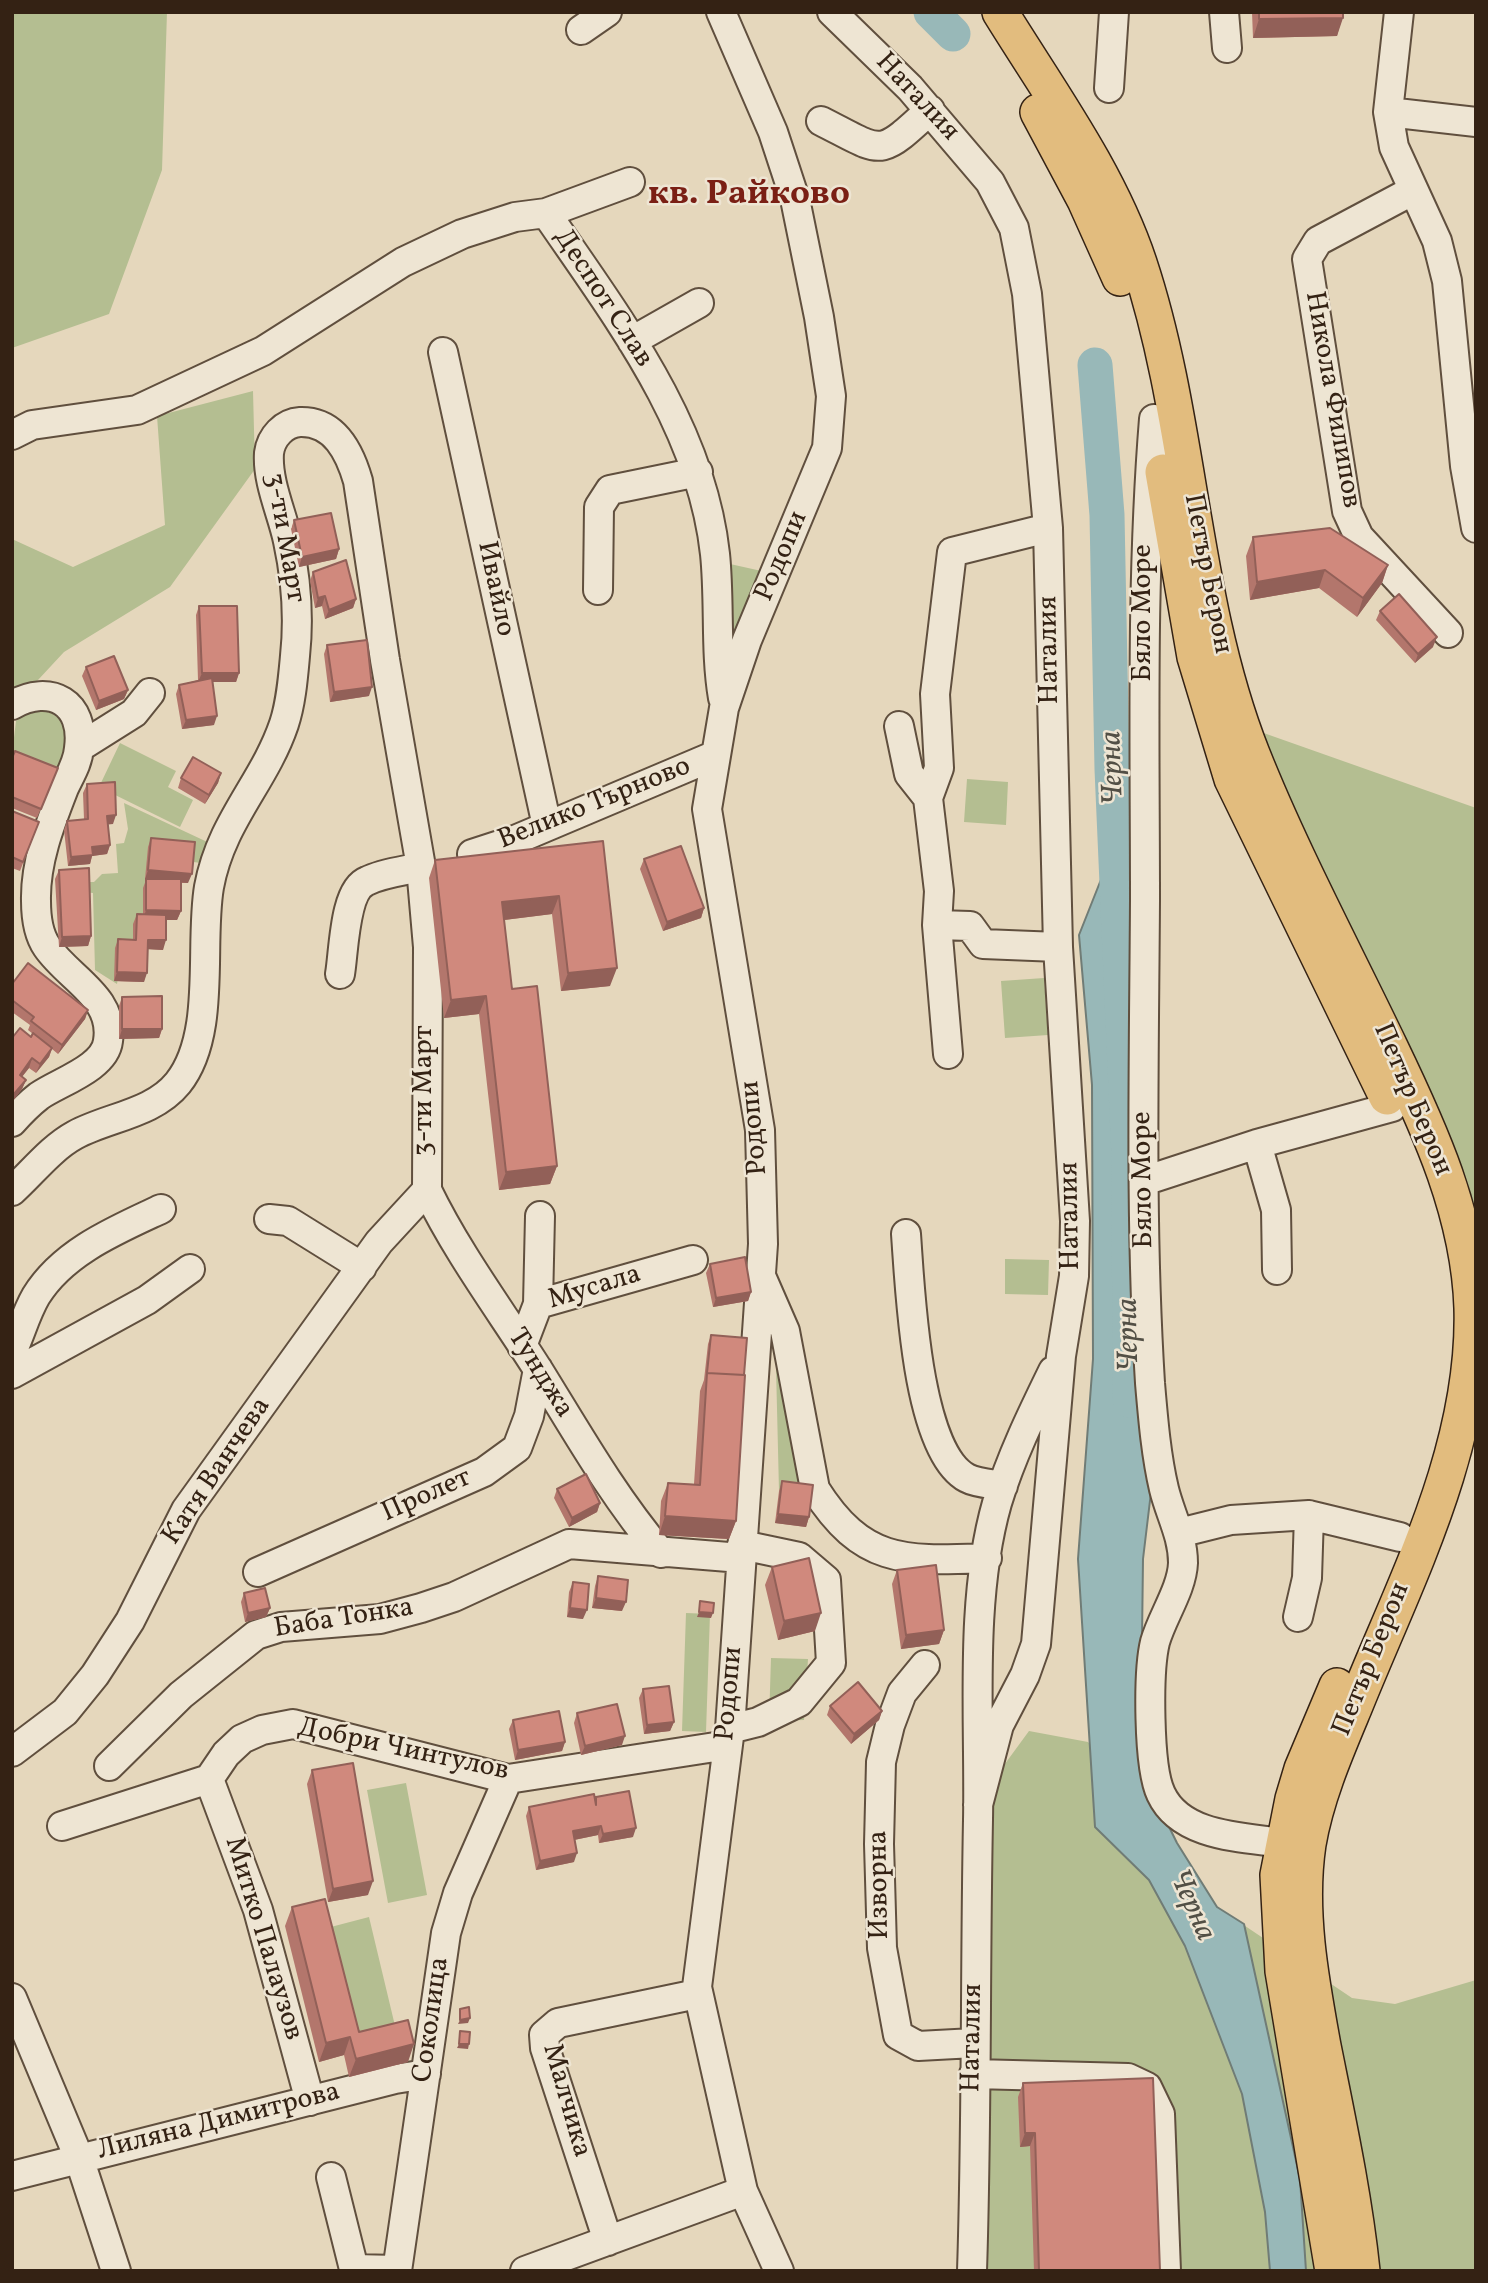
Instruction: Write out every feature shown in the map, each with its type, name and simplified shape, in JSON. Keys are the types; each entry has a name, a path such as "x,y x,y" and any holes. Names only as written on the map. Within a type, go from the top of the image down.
{"main road":[{"name":"Петър Берон","path":"986,12 1085,200 1118,273 1201,621 1227,679 1251,752 1416,1101 1442,1163 1464,1237 1472,1309 1469,1373 1449,1465 1332,1760 1308,1842 1305,1898 1309,1965 1350,2186 1362,2271"},
{"name":"Петър Берон","path":"1000,12 1084,146 1123,222 1140,265 1172,400 1201,621 1203,686 1232,779 1392,1107 1429,1198 1443,1260 1448,1310 1447,1359 1429,1452 1400,1537 1302,1769 1283,1843 1278,1875 1283,1971 1333,2271"}],"street":[{"path":"581,30 607,12"},
{"name":"Родопи","path":"721,12 773,132 795,199 820,317 831,396 827,448 747,640 724,708 707,809 760,1130 763,1244 729,1737 700,1949 697,1994 743,2191 779,2271"},
{"name":"Наталия","path":"832,12 930,110 990,182 1014,228 1027,295 1048,528 1058,947 1075,1221 1074,1276 1061,1356 1037,1634 1031,1661 999,1725 978,1805"},
{"path":"1109,88 1114,12"},
{"path":"1224,12 1227,48"},
{"path":"1399,12 1388,112 1394,147 1437,241 1447,281 1465,466 1476,528"},
{"path":"821,121 870,146 883,148 895,143 930,110"},
{"path":"1388,112 1476,122"},
{"path":"546,213 630,182"},
{"name":"Никола Филипов","path":"1412,191 1318,241 1307,259 1348,511 1359,537 1448,633"},
{"name":"Деспот Слав","path":"12,435 32,425 137,410 263,351 403,262 462,234 515,217 546,213 632,341 682,430 698,472 715,553 720,679 724,708"},
{"path":"632,341 699,303"},
{"name":"Ивайло","path":"443,352 547,826"},
{"name":"Бяло Море","path":"1154,419 1145,530 1144,1181 1150,1383 1165,1493 1179,1533 1183,1566 1154,1644 1151,1736 1154,1772 1161,1797 1182,1817 1208,1832 1283,1843"},
{"name":"3-ти Март","path":"12,1191 72,1136 158,1101 178,1083 191,1060 203,994 209,888 218,849 284,724 292,680 298,633 294,575 271,478 269,452 275,436 290,424 302,422 319,426 336,436 350,452 358,481 385,660 421,867 428,947 427,1190"},
{"path":"598,590 599,507 610,490 698,472"},
{"path":"948,1054 937,925 939,891 928,798 939,768 935,694 952,552 1048,528"},
{"path":"80,747 134,713 150,693"},
{"path":"12,705 30,696 47,694 62,701 76,717 80,747 48,833 36,875 38,925 46,945 96,996 109,1019 108,1044 96,1061 38,1097 12,1122"},
{"path":"899,726 909,774 928,798"},
{"name":"Велико Търново","path":"472,853 547,826 716,755"},
{"path":"340,974 349,901 364,881 421,867"},
{"path":"937,925 971,926 983,944 1058,947"},
{"path":"1144,1181 1257,1144 1392,1107"},
{"path":"1257,1144 1276,1210 1277,1270"},
{"name":"Катя Ванчева","path":"12,1752 65,1712 95,1675 130,1621 186,1510 379,1242 427,1190"},
{"name":"Тунджа","path":"427,1190 444,1226 608,1485 661,1553"},
{"path":"12,1352 36,1296 67,1262 112,1232 161,1209"},
{"path":"538,1304 540,1216"},
{"path":"269,1219 288,1221 362,1267"},
{"path":"906,1234 912,1327 924,1395 946,1457 966,1478 1003,1486"},
{"name":"Мусала","path":"530,1358 538,1304 694,1260"},
{"path":"12,1374 147,1300 190,1269"},
{"path":"760,1273 785,1331 815,1489 825,1505 854,1538 906,1560 987,1558"},
{"name":"Наталия","path":"972,2271 978,1805 976,1701 987,1558 1003,1486 1032,1413 1061,1356"},
{"name":"Пролет","path":"258,1572 484,1472 517,1448 529,1416 530,1358"},
{"path":"1179,1533 1231,1520 1309,1515 1400,1537"},
{"path":"1298,1617 1307,1577 1309,1515"},
{"name":"Баба Тонка","path":"109,1766 181,1695 256,1635 281,1627 380,1619 421,1608 454,1597 569,1544 661,1553 742,1551"},
{"name":"Добри Чинтулов","path":"209,1779 226,1754 242,1739 262,1730 293,1724 508,1779 729,1737 799,1702 831,1663 827,1580 799,1557 742,1551"},
{"name":"Изворна","path":"925,1665 902,1693 890,1725 881,1762 879,1844 882,1948 898,2035 918,2046 974,2043"},
{"path":"62,1826 209,1779"},
{"name":"Митко Палаузов","path":"209,1779 258,1910 310,2101"},
{"name":"Соколица","path":"397,2270 426,2074 429,2035 446,1933 458,1893 508,1779"},
{"name":"Малчика","path":"594,2254 544,2035 558,2023 697,1994"},
{"path":"12,1997 79,2158 116,2271"},
{"name":"Лиляна Димитрова","path":"12,2176 395,2079 426,2074"},
{"path":"974,2074 1128,2078 1147,2087 1160,2114 1167,2271"},
{"path":"331,2177 354,2269 397,2270"},
{"path":"525,2271 594,2254 743,2191"}],"green space":[{"path":"12,12 167,12 162,170 109,314 12,348"},
{"path":"253,391 255,469 170,587 64,652 12,708 12,539 73,567 165,525 157,416"},
{"path":"721,562 766,572 730,659"},
{"path":"39,709 51,713 64,726 67,743 58,772 12,754 16,721 26,712"},
{"path":"1258,731 1476,808 1476,1238"},
{"path":"120,743 176,771 168,787 193,800 180,827 99,787"},
{"path":"967,779 1008,782 1006,825 964,822"},
{"path":"124,803 218,847 201,863 149,856 145,880 145,936 120,966 117,984 95,970 93,893 73,891 71,882 94,882 102,874 118,873 116,844 124,843 128,829"},
{"path":"1044,978 1048,1035 1005,1038 1001,981"},
{"path":"1005,1259 1049,1260 1048,1295 1005,1294"},
{"path":"775,1326 782,1396 801,1493 779,1491"},
{"path":"686,1613 710,1614 706,1732 682,1731"},
{"path":"771,1658 808,1659 804,1720 769,1721"},
{"path":"1029,1731 1088,1742 1177,1843 1217,1907 1352,1998 1395,2004 1476,1980 1476,2271 983,2271 984,1835 999,1772"},
{"path":"406,1783 427,1895 388,1903 367,1790"},
{"path":"369,1917 396,2030 355,2040 327,1928"}],"water":[{"path":"1102,877 1116,972 1119,1327 1142,1372 1155,1459 1143,1559 1141,1719 1149,1786 1177,1843 1217,1907 1244,1924 1300,2179 1306,2271 1270,2271 1265,2212 1242,2094 1185,1946 1149,1880 1095,1827 1078,1559 1093,1359 1092,1085 1079,935"}],"building":[{"path":"1259,12 1343,12 1343,18 1259,19"},
{"path":"331,513 339,549 302,557 294,520"},
{"path":"1330,528 1388,565 1363,598 1325,570 1257,582 1253,537"},
{"path":"346,560 356,599 329,610 325,596 318,598 313,572"},
{"path":"1399,594 1437,637 1418,654 1380,611"},
{"path":"199,606 237,606 239,673 202,673"},
{"path":"367,640 372,687 334,692 327,645"},
{"path":"114,656 128,690 99,701 86,667"},
{"path":"212,678 217,716 186,720 179,685"},
{"path":"15,751 58,768 41,809 12,797 12,758"},
{"path":"193,757 221,773 209,795 181,778"},
{"path":"115,782 116,815 107,816 110,845 92,847 93,855 71,857 67,821 88,819 87,784"},
{"path":"12,811 39,822 23,862 12,857"},
{"path":"151,838 195,842 192,874 148,870"},
{"path":"603,841 617,968 568,973 559,896 502,902 512,989 537,986 557,1166 506,1172 486,996 451,1000 435,860"},
{"path":"681,846 704,908 667,922 644,859"},
{"path":"89,868 91,936 62,937 59,870"},
{"path":"146,879 181,879 181,911 146,910"},
{"path":"137,914 166,915 166,940 148,940 147,973 117,972 118,939 136,940"},
{"path":"28,963 88,1010 62,1045 31,1021 34,1017 12,1000 12,984"},
{"path":"162,996 162,1029 122,1029 122,997"},
{"path":"20,1028 31,1037 33,1033 52,1048 40,1064 32,1058 20,1075 26,1080 14,1094 12,1038"},
{"path":"745,1257 751,1292 716,1298 710,1264"},
{"path":"711,1335 747,1338 744,1375 707,1373"},
{"path":"707,1373 745,1375 736,1521 665,1516 668,1483 700,1485"},
{"path":"586,1474 600,1503 572,1518 557,1489"},
{"path":"782,1481 813,1485 809,1517 778,1514"},
{"path":"809,1558 821,1613 784,1621 772,1567"},
{"path":"936,1565 944,1630 906,1635 897,1570"},
{"path":"598,1576 628,1580 626,1602 596,1598"},
{"path":"573,1582 589,1584 587,1610 570,1608"},
{"path":"265,1588 270,1608 248,1613 244,1593"},
{"path":"700,1601 714,1603 713,1613 699,1612"},
{"path":"858,1682 882,1711 854,1734 830,1706"},
{"path":"669,1686 674,1722 647,1725 643,1689"},
{"path":"617,1704 625,1736 585,1746 577,1713"},
{"path":"559,1711 565,1742 518,1750 513,1720"},
{"path":"353,1763 373,1881 333,1889 312,1770"},
{"path":"629,1791 636,1828 603,1834 601,1826 573,1831 577,1853 540,1861 529,1807 594,1794 596,1805 596,1797"},
{"path":"325,1899 359,2032 408,2020 414,2044 356,2059 350,2037 326,2043 292,1907"},
{"path":"469,2007 470,2018 460,2020 460,2009"},
{"path":"460,2031 470,2032 469,2044 459,2044"},
{"path":"1153,2078 1160,2271 1039,2271 1035,2133 1025,2133 1023,2083"}],"waterway":[{"name":"Черна","path":"931,12 953,34"},
{"name":"Черна","path":"1095,365 1107,515 1112,769 1129,1158 1130,1400"}],"district":[{"name":"кв. Райково","path":"749,197"}]}
